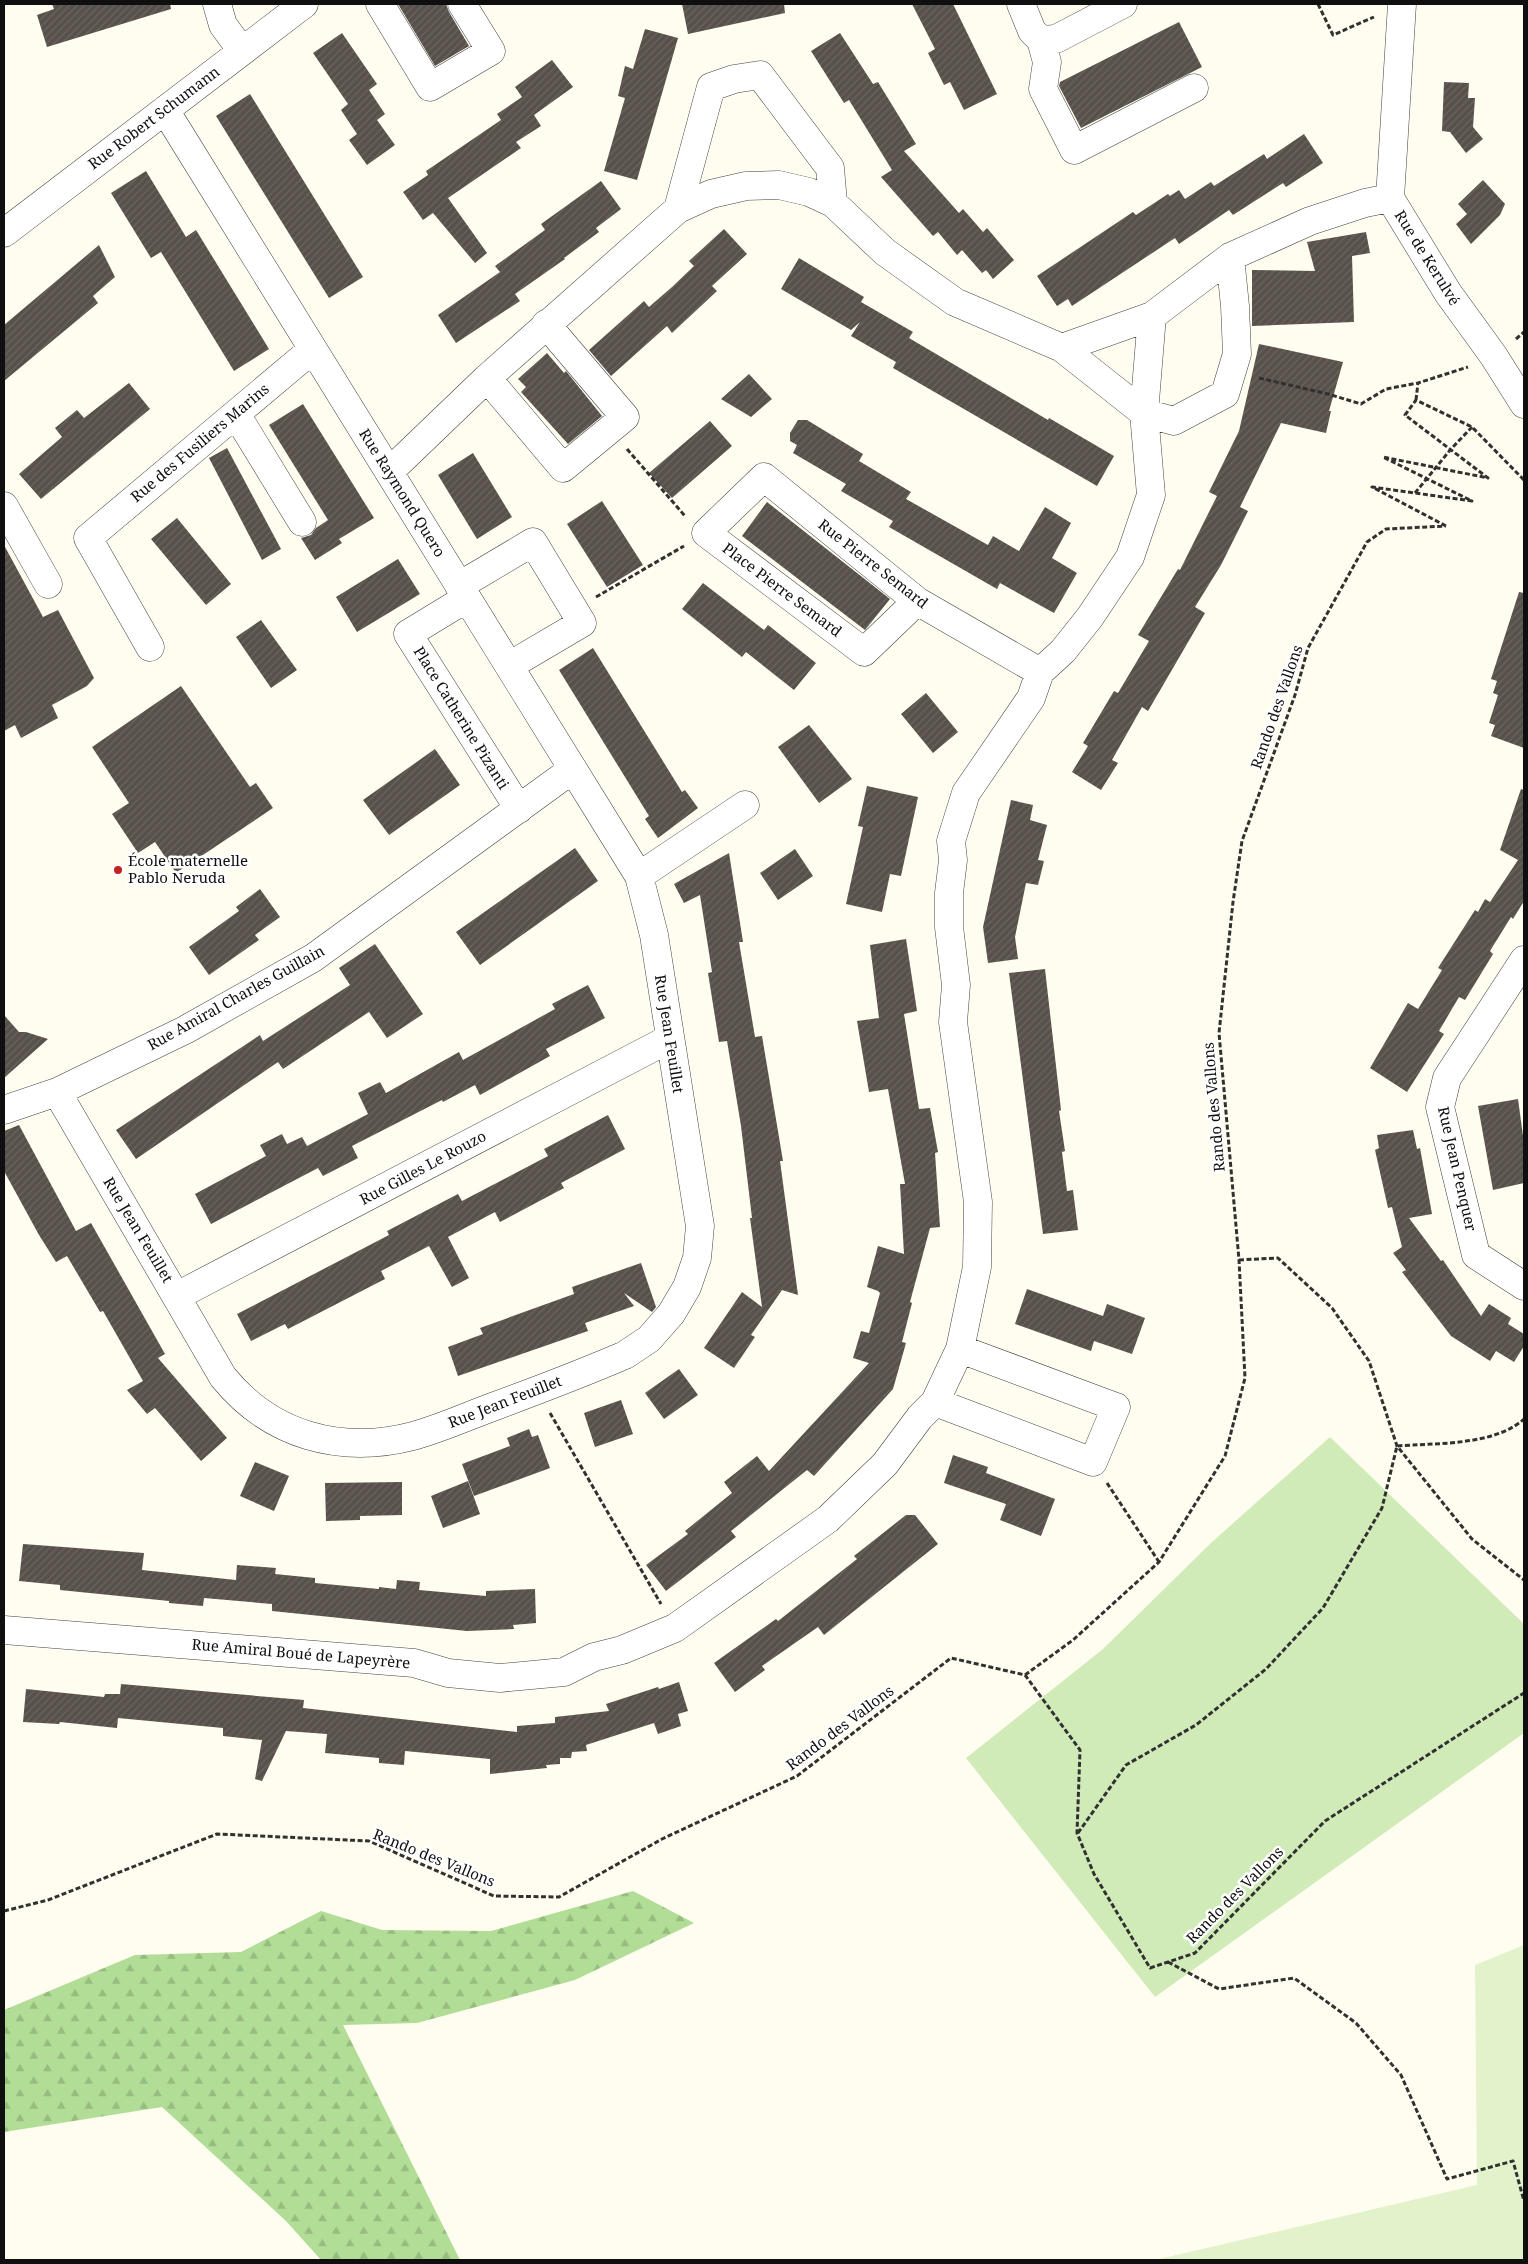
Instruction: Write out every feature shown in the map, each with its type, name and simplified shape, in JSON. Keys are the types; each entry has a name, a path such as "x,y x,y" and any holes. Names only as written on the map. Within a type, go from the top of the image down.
{"street":[{"path":"217,4 223,25 242,51"},
{"name":"Rue Robert Schumann","path":"4,232 304,4"},
{"path":"380,4 430,87 491,51 462,4"},
{"path":"1021,4 1032,31 1041,40 1047,62 1043,89 1074,150 1194,88"},
{"path":"1041,40 1056,39 1123,4"},
{"name":"Rue de Kerulvé","path":"1402,5 1390,198 1448,293 1493,355 1524,404"},
{"path":"678,209 711,87 734,79 760,76 830,168 834,203"},
{"name":"Rue Raymond Quero","path":"165,110 639,876"},
{"path":"388,472 546,324 678,209 711,194 746,186 779,185 809,192 834,203 885,252 955,302 1062,348 1144,413 1174,420 1225,394 1237,354 1230,257"},
{"path":"1062,348 1152,316 1230,257 1310,221 1365,203 1390,198"},
{"name":"Rue Amiral Boué de Lapeyrère","path":"4,1630 414,1663 448,1673 500,1678 564,1672 594,1658 622,1650 676,1628 828,1519 885,1464 920,1417 934,1402 960,1349 977,1267 978,1202 953,1022 956,985 949,927 949,893 953,860 951,840 966,793 1031,698 1040,672 1063,651 1090,617 1130,557 1151,495 1144,413 1152,316"},
{"path":"487,378 563,468 625,417 546,324"},
{"name":"Rue des Fusiliers Marins","path":"150,647 88,538 313,349"},
{"path":"236,414 302,522"},
{"name":"Rue Pierre Semard","path":"764,477 917,601 1040,672"},
{"name":"Place Pierre Semard","path":"764,477 706,533 864,652 917,601"},
{"path":"4,506 48,584"},
{"path":"463,592 533,542 582,623 509,666"},
{"name":"Place Catherine Pizanti","path":"463,592 408,634 519,809"},
{"name":"Rue Amiral Charles Guillain","path":"4,1110 57,1092 185,1030 313,958 573,769"},
{"path":"639,876 746,805"},
{"name":"Rue Jean Feuillet","path":"57,1092 177,1296 222,1377 250,1406 274,1422 303,1435 344,1442 389,1441 413,1436 442,1426 625,1355 649,1339 672,1314 687,1287 698,1258 700,1226 654,935 639,876"},
{"name":"Rue Jean Penquer","path":"1524,960 1447,1078 1440,1107 1476,1254 1524,1286"},
{"name":"Rue Gilles Le Rouzo","path":"177,1296 669,1039"},
{"path":"934,1402 1093,1462 1116,1407 960,1349"}],"path":[{"path":"1318,4 1334,35 1402,5"},
{"path":"1232,371 1328,394 1361,404 1386,389 1418,384 1461,370 1493,355"},
{"path":"1418,384 1416,400 1472,427 1524,480"},
{"name":"Rando des Vallons","path":"1239,1260 1219,1033 1232,902 1242,841 1295,695 1308,648 1367,542 1386,529 1446,526 1372,487 1472,501 1383,457 1488,478 1405,416 1416,400"},
{"path":"1415,494 1451,449 1472,427"},
{"path":"574,610 706,533 692,524 610,430"},
{"path":"1025,1675 1072,1640 1158,1562 1225,1456 1245,1378 1239,1260 1278,1258 1332,1308 1370,1361 1397,1446 1472,1539 1524,1580"},
{"path":"536,1390 676,1628"},
{"path":"1397,1446 1489,1438 1516,1426 1524,1419"},
{"path":"1078,1833 1126,1765 1196,1725 1266,1669 1322,1608 1382,1508 1397,1446"},
{"path":"1093,1462 1158,1562"},
{"name":"Rando des Vallons","path":"4,1911 48,1900 217,1834 370,1841 494,1896 559,1897 662,1839 797,1776 951,1658 1025,1675 1080,1750 1078,1833 1094,1874 1150,1968 1195,1953 1326,1821 1524,1693"},
{"path":"1168,1962 1219,1989 1294,1978 1356,2023 1401,2075 1447,2179 1513,2161 1524,2201"}],"green space":[{"path":"1330,1437 1524,1624 1524,1733 1155,1997 966,1758 1103,1649 1212,1542"},
{"path":"633,1891 694,1923 575,1980 417,2023 343,2025 460,2260 321,2260 286,2221 162,2107 4,2132 4,2010 135,1955 241,1952 321,1911 382,1930 491,1931"},
{"path":"1524,1945 1524,2260 1155,2260 1477,2185 1475,1965"}],"building":[{"path":"52,4 170,4 171,9 47,47 37,15 54,9"},
{"path":"398,4 446,4 469,46 435,66"},
{"path":"682,4 784,4 785,13 688,34"},
{"path":"912,4 953,4 997,94 964,110 950,82 944,85 928,53 935,49"},
{"path":"1179,22 1202,67 1081,128 1059,86 1060,82"},
{"path":"645,29 678,38 637,180 604,171 625,98 618,96 625,66 633,69"},
{"path":"342,33 377,84 369,90 385,114 377,120 395,145 367,165 349,140 357,134 341,110 348,104 313,53"},
{"path":"840,33 873,84 878,82 916,144 904,151 959,213 963,209 983,232 987,228 1014,260 993,279 986,270 982,273 962,250 957,255 938,232 933,236 881,177 892,170 849,100 844,103 811,51"},
{"path":"552,60 573,87 534,115 541,126 516,142 521,148 448,198 487,253 475,263 433,213 423,220 403,192 428,175 426,171 501,120 497,114 522,97 515,87"},
{"path":"1444,82 1469,83 1468,98 1475,98 1473,127 1483,139 1466,153 1450,132 1442,131"},
{"path":"250,94 363,277 329,298 216,116"},
{"path":"1304,134 1323,163 1286,187 1283,183 1233,215 1229,210 1179,244 1175,238 1072,306 1068,299 1057,306 1037,276 1133,212 1136,215 1168,194 1170,196 1179,190 1185,199 1211,182 1214,186 1264,154 1267,159"},
{"path":"146,171 186,237 196,230 269,349 234,371 161,252 151,258 111,193"},
{"path":"1483,180 1505,204 1500,215 1471,244 1456,224 1467,214 1458,204"},
{"path":"601,181 621,209 596,228 599,232 565,259 515,294 520,301 456,343 438,315 500,272 495,266 545,230 541,224"},
{"path":"724,229 747,254 712,286 717,291 672,333 667,326 611,376 589,350 644,301 649,307 672,287 694,266 689,261"},
{"path":"1366,232 1370,253 1352,256 1354,322 1252,326 1252,270 1315,271 1307,242"},
{"path":"99,245 115,277 93,296 98,303 4,381 4,325"},
{"path":"799,258 864,297 861,302 913,332 909,338 1048,420 1049,418 1114,456 1097,486 893,368 896,362 851,336 860,322 851,330 781,289"},
{"path":"1259,344 1343,362 1329,411 1331,411 1326,433 1281,423 1240,507 1248,511 1221,565 1195,607 1205,613 1148,711 1142,707 1112,760 1118,763 1101,790 1072,772 1088,746 1083,743 1114,691 1118,693 1149,641 1138,635 1178,569 1180,570 1217,496 1209,492 1239,431"},
{"path":"547,353 564,373 566,371 602,416 568,444 521,392 526,387 518,379"},
{"path":"749,374 772,399 751,417 721,399"},
{"path":"129,383 150,409 41,499 19,474 62,437 55,428 77,410 84,418"},
{"path":"303,404 374,518 339,539 342,543 315,560 301,538 311,535 316,528 328,520 269,425"},
{"path":"798,420 807,420 863,454 859,461 911,492 906,499 988,545 993,536 1019,551 1045,507 1071,523 1052,558 1077,573 1054,613 1000,583 997,589 889,527 893,521 841,491 846,484 793,453 797,445 790,441 790,433"},
{"path":"710,421 732,446 672,498 649,473"},
{"path":"227,448 281,549 262,560 209,458"},
{"path":"473,453 512,517 477,539 438,475"},
{"path":"602,501 643,565 607,587 567,524"},
{"path":"767,502 890,599 865,630 742,536"},
{"path":"177,518 231,584 206,605 151,539"},
{"path":"4,545 43,617 58,610 94,678 87,686 52,705 58,718 21,738 15,725 4,731"},
{"path":"398,559 420,594 357,632 336,597"},
{"path":"703,583 764,630 768,625 816,663 794,690 746,652 742,657 682,609"},
{"path":"1519,592 1524,593 1524,748 1491,736 1495,725 1489,723 1498,695 1493,693 1497,681 1491,679"},
{"path":"261,620 297,670 271,688 236,637"},
{"path":"593,648 682,792 685,790 698,808 658,838 645,819 649,816 559,670"},
{"path":"181,686 250,787 256,783 273,808 176,873 155,842 138,853 112,814 129,803 92,747"},
{"path":"926,693 958,732 933,753 901,714"},
{"path":"809,725 852,779 819,803 778,747"},
{"path":"435,749 460,785 389,835 363,800"},
{"path":"867,786 918,797 901,876 890,874 882,912 846,904 863,827 858,826"},
{"path":"1521,789 1524,790 1524,901 1513,919 1511,917 1490,951 1493,954 1465,1000 1459,997 1439,1031 1444,1034 1407,1092 1370,1068 1408,1003 1418,1009 1442,970 1438,968 1475,910 1478,912 1485,899 1490,902 1518,860 1500,850"},
{"path":"1011,800 1033,805 1030,820 1047,825 1038,860 1044,861 1038,885 1026,883 1015,937 1018,959 988,963 983,927"},
{"path":"575,848 598,881 480,965 456,932"},
{"path":"795,849 813,876 778,900 760,873"},
{"path":"729,853 743,942 739,942 755,1037 762,1036 783,1161 780,1161 798,1295 782,1290 751,1335 755,1337 734,1368 704,1348 742,1292 762,1307 750,1218 752,1218 741,1126 727,1041 719,1042 708,973 712,972 700,895 684,903 674,884"},
{"path":"260,889 280,917 255,935 259,940 209,975 189,947 239,911 236,907"},
{"path":"906,939 917,1011 904,1014 919,1109 930,1108 938,1152 935,1153 940,1227 930,1228 910,1302 912,1303 902,1342 906,1343 893,1389 814,1476 807,1470 731,1531 736,1537 666,1591 646,1565 688,1534 685,1531 732,1493 724,1482 757,1456 769,1471 869,1363 853,1358 861,1331 869,1333 880,1293 867,1287 878,1246 904,1254 900,1184 905,1184 888,1089 869,1092 857,1021 879,1018 870,945"},
{"path":"375,944 423,1014 387,1038 369,1012 283,1069 278,1062 136,1159 116,1130 260,1035 263,1041 350,985 339,968"},
{"path":"1045,969 1061,1110 1059,1111 1065,1151 1062,1152 1067,1191 1073,1190 1078,1230 1043,1234 1009,973"},
{"path":"588,985 605,1018 546,1049 550,1056 480,1095 475,1085 443,1102 442,1100 352,1146 358,1158 323,1176 318,1168 211,1224 195,1194 266,1156 260,1145 282,1134 287,1144 302,1137 307,1146 368,1114 358,1093 380,1082 386,1093 459,1052 463,1060 555,1009 552,1004"},
{"path":"4,1015 19,1032 26,1032 48,1039 4,1078"},
{"path":"1518,1099 1524,1143 1524,1183 1493,1190 1478,1106"},
{"path":"608,1115 625,1149 561,1183 564,1188 500,1222 495,1212 448,1237 469,1278 452,1287 429,1246 381,1271 385,1279 288,1329 285,1324 251,1341 237,1314 389,1235 387,1231 458,1194 462,1201 548,1156 544,1149"},
{"path":"19,1125 76,1231 91,1223 165,1354 158,1358 227,1438 201,1461 155,1408 147,1414 127,1390 143,1381 103,1311 100,1312 67,1256 56,1262 4,1171 4,1131"},
{"path":"1413,1130 1417,1149 1420,1148 1432,1214 1409,1218 1441,1261 1443,1260 1481,1316 1489,1304 1511,1318 1508,1324 1524,1334 1524,1346 1514,1362 1496,1351 1490,1361 1451,1336 1402,1272 1406,1270 1393,1253 1402,1247 1392,1207 1388,1208 1375,1150 1379,1148 1377,1135"},
{"path":"641,1263 656,1307 652,1312 624,1293 634,1306 585,1323 588,1331 458,1376 448,1347 483,1334 480,1328 574,1294 572,1287"},
{"path":"1027,1289 1103,1316 1107,1304 1145,1318 1132,1354 1094,1341 1091,1351 1015,1324"},
{"path":"679,1369 698,1395 664,1419 645,1393"},
{"path":"621,1400 633,1434 595,1447 584,1413"},
{"path":"529,1429 532,1437 538,1435 550,1468 474,1496 462,1464 510,1446 507,1438"},
{"path":"953,1455 988,1467 986,1473 1055,1499 1041,1536 1000,1520 1006,1504 944,1483"},
{"path":"255,1462 289,1476 274,1511 240,1496"},
{"path":"468,1481 480,1514 443,1528 431,1496"},
{"path":"402,1482 402,1515 360,1516 360,1520 326,1521 325,1483"},
{"path":"906,1515 915,1515 938,1544 824,1635 818,1627 762,1666 765,1670 735,1692 714,1663 776,1619 778,1621 857,1559 854,1556"},
{"path":"23,1544 144,1553 142,1570 236,1580 237,1565 276,1568 275,1574 315,1578 315,1583 379,1589 379,1587 396,1589 397,1580 420,1582 419,1590 486,1596 486,1591 535,1589 536,1623 513,1625 514,1629 467,1631 272,1611 272,1604 204,1598 203,1606 60,1590 60,1585 19,1581"},
{"path":"679,1682 688,1711 678,1714 681,1726 658,1734 654,1723 586,1745 587,1751 572,1752 571,1758 560,1758 560,1764 546,1765 547,1768 490,1774 490,1759 405,1751 404,1765 379,1763 379,1758 325,1753 327,1734 286,1731 262,1781 255,1779 262,1740 223,1736 223,1728 118,1718 117,1728 60,1722 59,1724 23,1722 26,1689 104,1697 105,1694 120,1694 121,1684 304,1700 303,1708 517,1732 517,1726 555,1723 555,1717 609,1711 606,1704"}],"place":[{"name":"École maternelle Pablo Neruda","path":"118,870"}]}
